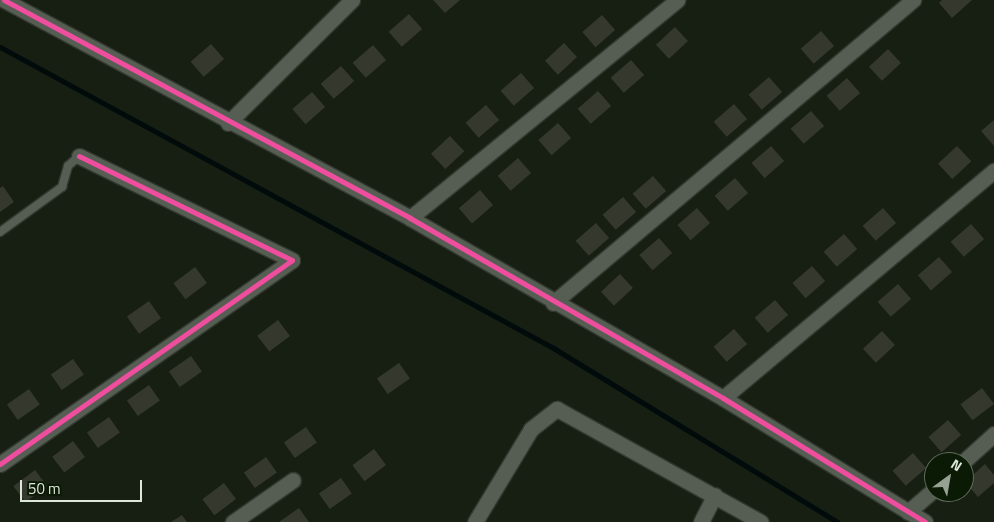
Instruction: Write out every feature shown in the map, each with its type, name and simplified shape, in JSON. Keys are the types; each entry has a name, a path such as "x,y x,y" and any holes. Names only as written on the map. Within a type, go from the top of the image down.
{"street":[{"path":"228,123 352,0"},
{"path":"410,218 676,0"},
{"path":"553,303 913,0"},
{"path":"11,2 228,123 410,218 553,303 722,398 925,522"},
{"path":"0,464 292,260 79,156"},
{"path":"722,398 994,171"},
{"path":"475,522 531,429 557,409 761,522"},
{"path":"974,452 994,434"},
{"path":"233,522 293,480"},
{"path":"701,522 714,496"},
{"path":"908,512 924,498"}],"lane":[{"path":"0,232 62,187 68,166 79,156"}],"building":[{"path":"433,0 460,0 445,13"},
{"path":"942,0 972,0 952,18 939,3"},
{"path":"409,14 422,29 402,47 389,32"},
{"path":"602,15 615,30 595,47 582,32"},
{"path":"675,27 688,41 669,59 656,45"},
{"path":"821,31 834,46 814,64 801,49"},
{"path":"564,43 577,57 558,75 545,61"},
{"path":"211,44 224,59 204,77 191,62"},
{"path":"373,45 386,60 366,78 353,63"},
{"path":"888,49 901,63 882,81 869,67"},
{"path":"631,60 644,75 624,93 611,78"},
{"path":"341,66 354,81 334,99 321,84"},
{"path":"521,73 534,88 514,106 501,91"},
{"path":"769,77 782,92 762,110 749,95"},
{"path":"847,78 860,93 840,111 827,96"},
{"path":"598,91 611,106 591,124 578,109"},
{"path":"312,92 325,107 305,124 292,109"},
{"path":"734,104 747,119 727,137 714,122"},
{"path":"486,105 499,120 479,138 466,123"},
{"path":"811,111 824,126 804,144 791,129"},
{"path":"994,120 994,146 981,131"},
{"path":"558,123 571,138 551,155 538,140"},
{"path":"450,136 464,151 445,169 431,154"},
{"path":"771,146 784,161 764,178 751,163"},
{"path":"957,146 971,161 952,179 938,164"},
{"path":"518,158 531,173 511,191 498,176"},
{"path":"653,176 666,191 646,209 633,194"},
{"path":"735,178 748,193 728,211 715,196"},
{"path":"3,186 14,202 0,212 0,188"},
{"path":"480,190 493,205 472,223 459,208"},
{"path":"623,197 636,212 616,230 603,215"},
{"path":"697,208 710,223 690,240 677,225"},
{"path":"883,208 896,223 876,241 863,226"},
{"path":"596,223 609,238 589,256 576,241"},
{"path":"971,224 984,239 964,257 951,242"},
{"path":"844,234 857,249 837,267 824,252"},
{"path":"659,238 672,253 652,270 639,255"},
{"path":"939,257 952,272 931,290 918,275"},
{"path":"812,266 825,281 805,298 792,283"},
{"path":"195,267 207,283 185,299 173,283"},
{"path":"620,274 633,288 614,306 601,292"},
{"path":"898,284 911,299 891,317 878,302"},
{"path":"775,300 788,315 768,333 755,318"},
{"path":"149,301 161,318 139,334 127,316"},
{"path":"278,320 290,336 269,352 257,336"},
{"path":"734,329 747,344 727,362 714,347"},
{"path":"882,331 895,345 876,363 863,349"},
{"path":"191,356 202,372 180,387 169,371"},
{"path":"73,359 84,375 62,390 51,374"},
{"path":"399,363 410,379 388,394 377,378"},
{"path":"149,385 160,401 138,416 127,400"},
{"path":"982,388 994,404 972,420 960,404"},
{"path":"29,389 40,405 18,420 7,404"},
{"path":"109,417 120,433 98,448 87,432"},
{"path":"948,420 961,435 941,452 928,437"},
{"path":"306,427 317,443 295,458 284,442"},
{"path":"73,441 85,457 64,473 52,457"},
{"path":"374,449 386,465 364,481 352,465"},
{"path":"913,453 924,466 924,470 906,486 893,471"},
{"path":"266,457 277,473 255,488 244,472"},
{"path":"985,464 994,475 994,483 978,497 974,492 974,474"},
{"path":"35,470 47,486 25,502 13,486"},
{"path":"341,478 352,494 330,509 319,493"},
{"path":"224,483 236,499 214,515 202,499"},
{"path":"299,508 309,522 279,522"},
{"path":"182,515 187,522 171,522"}],"waterway":[{"path":"0,47 555,349 837,522"}],"cycle path":[{"path":"4,0 410,218 723,398 925,522"},
{"path":"0,464 292,260 79,156"}]}
